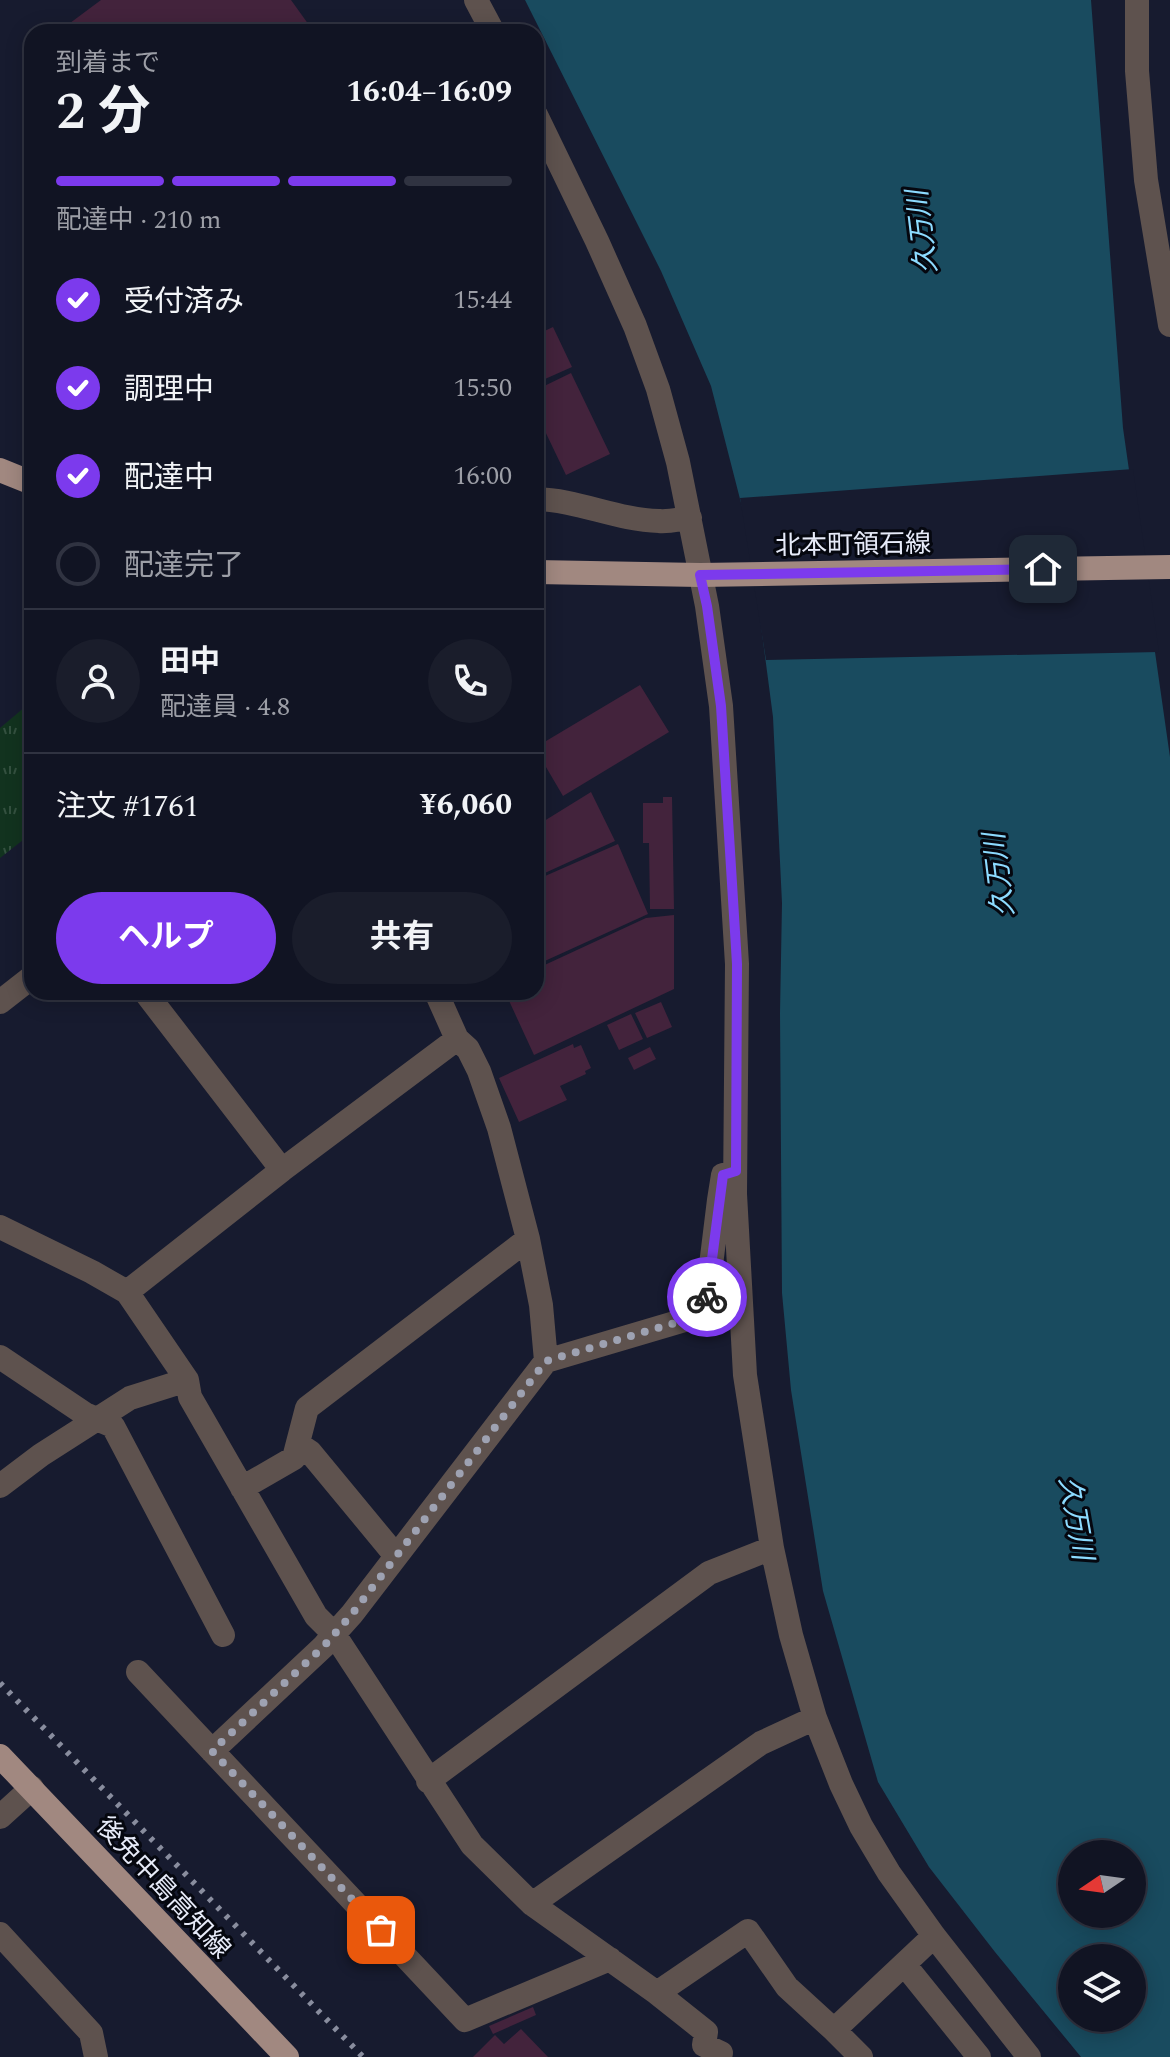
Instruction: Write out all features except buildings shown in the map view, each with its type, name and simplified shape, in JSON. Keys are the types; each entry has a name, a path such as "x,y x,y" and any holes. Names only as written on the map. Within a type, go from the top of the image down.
{"main road":[{"path":"0,470 24,480"},
{"name":"北本町領石線","path":"544,572 700,575 1170,567"},
{"name":"後免中島高知線","path":"0,1756 287,2057"}],"street":[{"path":"476,0 489,24"},
{"path":"1137,0 1137,71 1146,180 1170,325"},
{"path":"544,131 591,226 635,326 658,389 678,462 707,606 721,706 737,964 735,1194 745,1375 766,1550 791,1635 809,1721 861,1826 889,1873 1029,2057"},
{"path":"544,499 659,522 690,518"},
{"path":"0,1002 24,983"},
{"path":"151,1000 282,1170"},
{"path":"440,1000 457,1039 468,1049 479,1071 499,1128 528,1239 541,1305 546,1361"},
{"path":"127,1292 282,1170 457,1039"},
{"path":"212,1751 324,1646 352,1614 546,1361 705,1314 723,1175 736,1171"},
{"path":"0,1227 127,1292 187,1380 190,1397 316,1616 334,1634 472,1845 532,1904 706,2032 704,2045 722,2056"},
{"path":"242,1488 294,1458 307,1408 528,1239"},
{"path":"0,1357 85,1414 113,1426 223,1635"},
{"path":"0,1486 41,1455 130,1398 187,1380"},
{"path":"298,1444 310,1452 396,1556"},
{"path":"428,1781 709,1573 766,1550"},
{"path":"138,1672 465,2020 610,1959"},
{"path":"532,1904 761,1743 809,1721"},
{"path":"0,1817 32,1788"},
{"path":"657,1993 748,1931 787,1987 861,2057"},
{"path":"0,1934 91,2033 96,2057"},
{"path":"834,2030 934,1936"},
{"path":"904,1964 979,2057"}],"green space":[{"path":"24,708 24,839 0,858 0,728"}],"water":[{"name":"久万川","path":"525,0 1091,0 1123,428 1170,757 1170,2057 1081,2057 1061,2032 1146,2032 1146,1944 1058,1944 1058,2029 929,1867 878,1782 823,1591 791,1390 782,1293 782,903 773,717 749,534 711,386 661,271 544,38 544,24 537,24"}],"pier":[{"path":"1133,469 1159,652 766,660 740,498"}],"railway":[{"path":"0,1683 363,2057"}],"way so far":[{"path":"381,1930 212,1751 324,1646 352,1614 546,1361 705,1314 707,1297"}],"route":[{"path":"707,1297 723,1175 736,1171 737,964 721,706 700,575 1043,569"}]}
